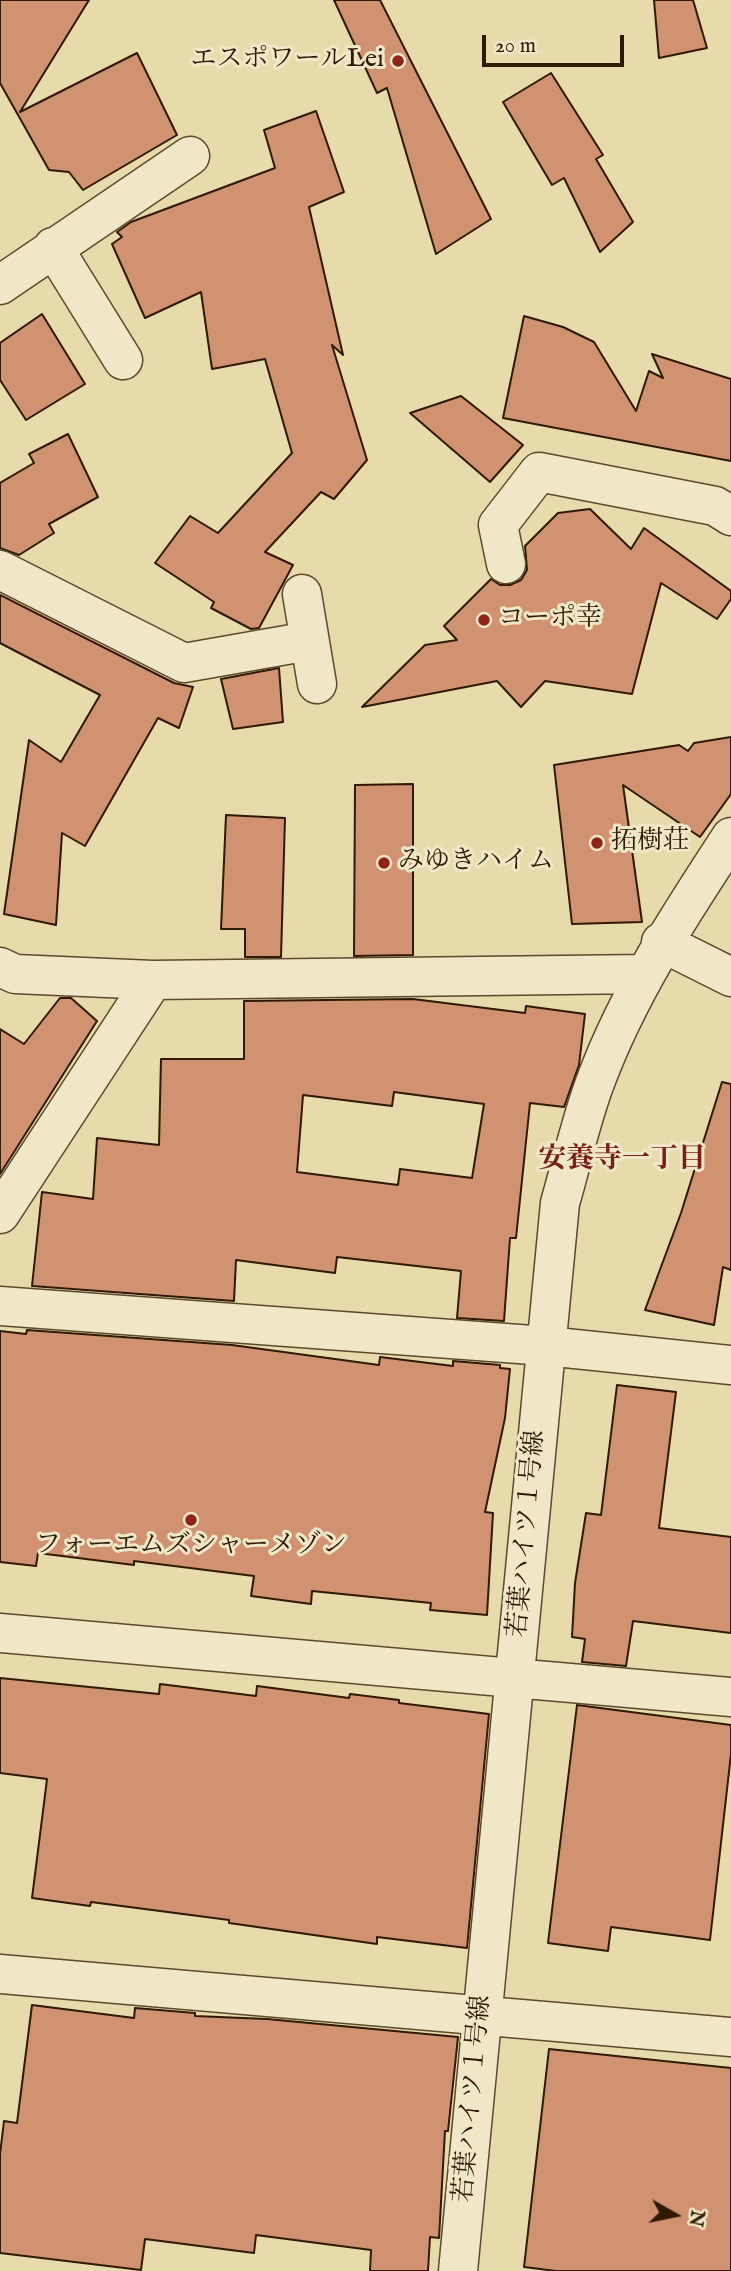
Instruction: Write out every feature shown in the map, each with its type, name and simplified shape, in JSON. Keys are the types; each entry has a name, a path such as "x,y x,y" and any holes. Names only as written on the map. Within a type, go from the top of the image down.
{"street":[{"path":"0,285 190,156"},
{"path":"53,247 123,360"},
{"path":"506,564 498,525 539,472 715,506 731,516"},
{"path":"0,570 184,663 309,641"},
{"path":"302,594 317,684"},
{"name":"若葉ハイツ１号線","path":"458,2271 560,1203 596,1080 653,958 731,837"},
{"path":"0,967 15,974 153,981 653,958 731,977"},
{"path":"0,1214 153,981"},
{"path":"0,1306 546,1346 731,1365"},
{"path":"0,1633 731,1697"},
{"path":"0,1974 731,2037"}],"building":[{"path":"0,0 89,0 20,112 137,53 177,135 83,190 69,172 49,170 0,83"},
{"path":"334,0 380,0 491,219 436,254 387,88 377,93"},
{"path":"654,0 693,0 707,48 659,58"},
{"path":"551,73 603,155 596,159 633,222 600,252 564,178 552,185 503,102"},
{"path":"316,111 344,192 309,207 343,355 332,345 367,460 334,499 321,492 265,552 293,565 259,628 251,629 211,608 214,602 155,563 190,516 218,533 292,453 265,359 212,369 201,292 145,318 112,244 122,237 117,232 131,222 275,168 264,130"},
{"path":"42,314 85,384 26,420 0,380 0,343"},
{"path":"524,316 563,327 594,342 636,411 649,371 663,378 652,354 731,379 731,461 503,418"},
{"path":"461,396 523,445 490,482 410,413"},
{"path":"68,434 98,497 49,524 54,533 19,555 0,548 0,483 34,463 29,454"},
{"path":"590,509 631,549 644,528 731,591 731,599 717,619 661,583 632,694 545,681 521,707 497,681 362,707 425,645 457,640 444,626 491,579 500,585 510,585 521,580 527,570 525,546 558,513"},
{"path":"0,595 174,683 193,687 179,728 158,718 85,846 62,833 56,925 4,914 29,740 61,762 100,695 0,643"},
{"path":"279,668 283,722 233,729 221,679"},
{"path":"731,737 731,794 700,837 623,785 642,922 572,924 554,765 679,745 688,751 694,743"},
{"name":"みゆきハイム","path":"413,784 413,955 354,956 355,785"},
{"path":"226,815 285,818 281,957 245,957 245,929 221,929"},
{"path":"60,998 71,998 97,1021 0,1174 0,1029 24,1044"},
{"path":"413,999 525,1013 526,1006 585,1014 579,1065 564,1107 530,1103 516,1238 510,1238 504,1321 457,1318 461,1271 337,1257 335,1273 236,1260 234,1301 32,1286 42,1192 93,1199 97,1138 159,1145 161,1059 244,1059 244,1001","holes":["394,1092 484,1104 472,1178 400,1169 398,1185 297,1172 303,1095 392,1106"]},
{"path":"722,1082 731,1084 731,1270 723,1267 714,1325 645,1310 681,1213"},
{"path":"27,1330 232,1345 379,1365 380,1357 453,1366 453,1361 500,1365 500,1368 510,1369 505,1418 485,1512 493,1513 487,1615 430,1610 431,1603 312,1591 311,1604 251,1596 254,1576 134,1561 134,1565 38,1553 36,1566 0,1562 0,1331 26,1334"},
{"path":"617,1385 676,1392 659,1528 731,1537 731,1633 633,1621 626,1666 582,1662 585,1639 572,1637 575,1583 586,1513 601,1515"},
{"path":"0,1678 159,1694 160,1684 256,1696 257,1686 349,1698 350,1694 489,1714 467,1948 377,1937 377,1944 229,1923 229,1920 91,1902 90,1906 32,1898 47,1779 0,1773"},
{"path":"577,1705 731,1725 731,1754 710,1940 611,1927 608,1951 548,1943"},
{"path":"32,2005 134,2018 135,2008 195,2013 195,2016 267,2019 458,2037 448,2131 445,2131 439,2238 430,2237 428,2271 370,2271 371,2250 256,2235 254,2253 145,2239 141,2270 0,2253 0,2154 4,2121 17,2123"},
{"path":"549,2049 731,2068 731,2271 556,2271 524,2267"}],"place":[{"name":"エスポワールLei","path":"398,61"},
{"name":"コーポ幸","path":"484,620"},
{"name":"拓樹荘","path":"597,843"},
{"name":"みゆきハイム","path":"384,863"},
{"name":"フォーエムズシャーメゾン","path":"191,1520"}],"district":[{"name":"安養寺一丁目","path":"622,1161"}]}
